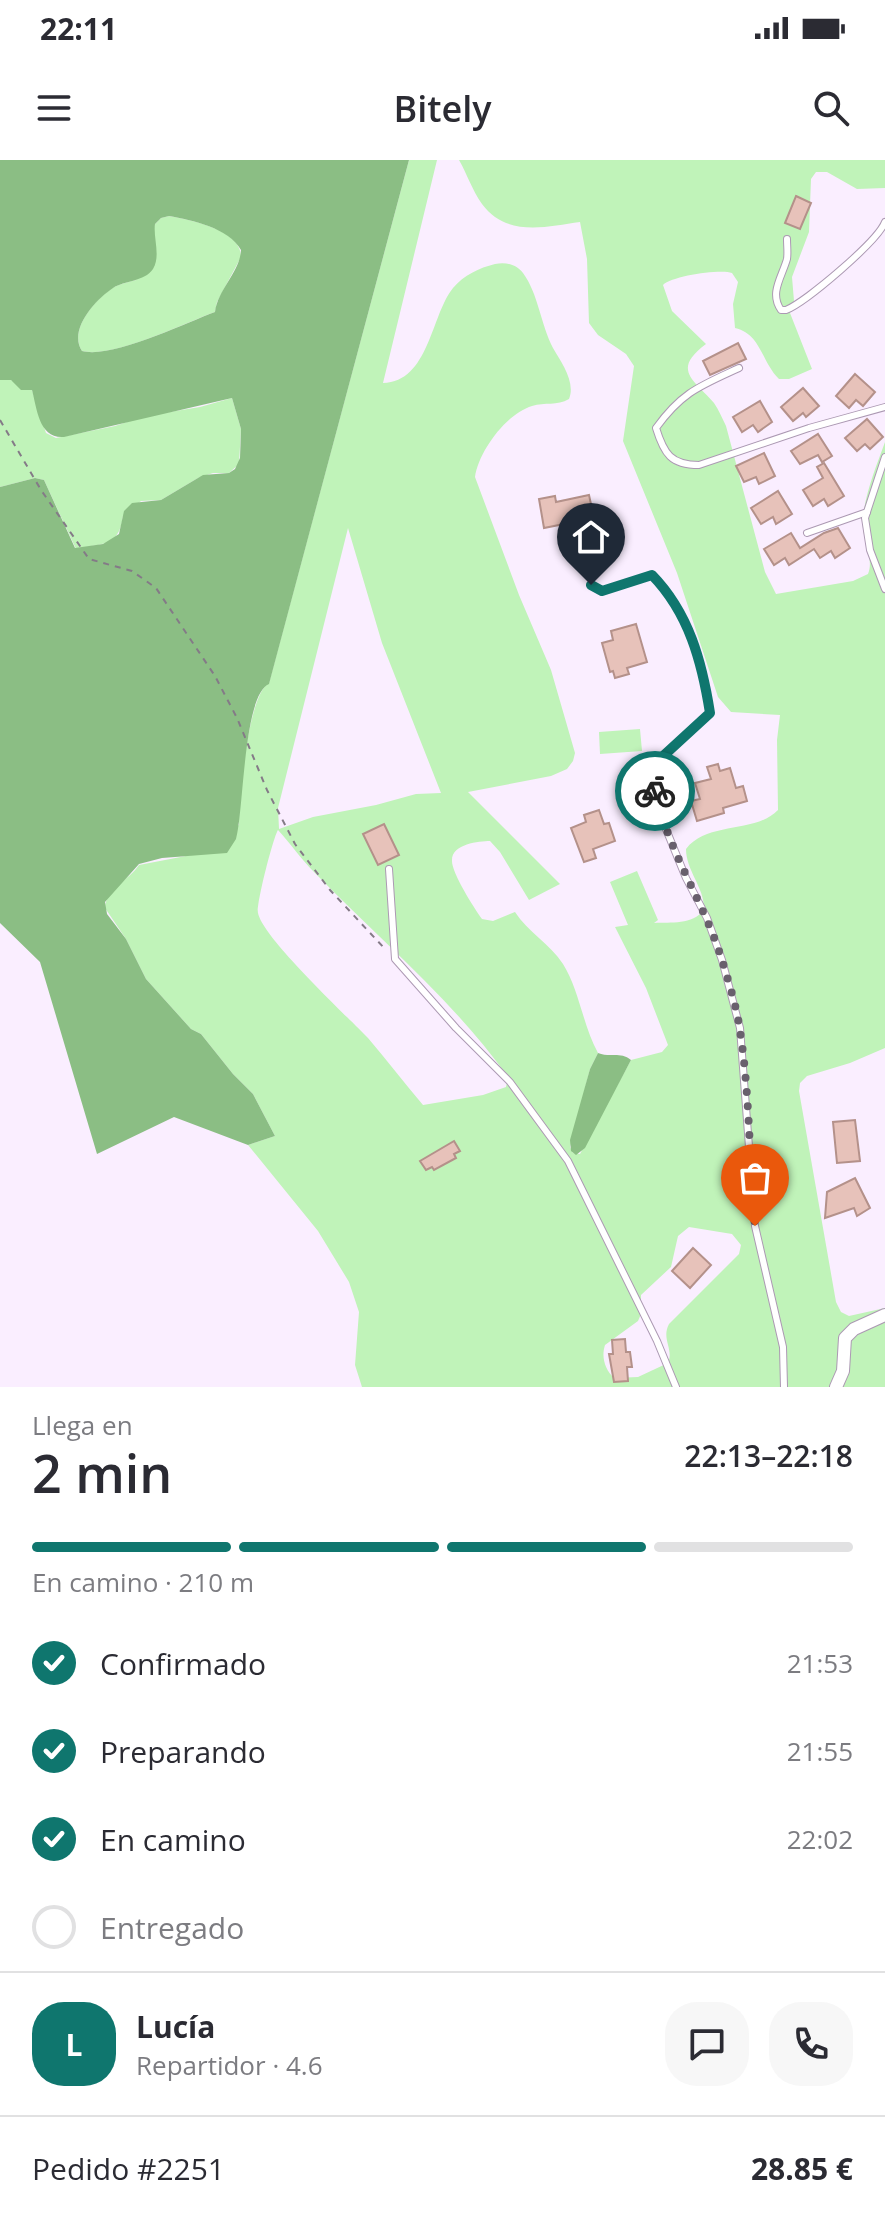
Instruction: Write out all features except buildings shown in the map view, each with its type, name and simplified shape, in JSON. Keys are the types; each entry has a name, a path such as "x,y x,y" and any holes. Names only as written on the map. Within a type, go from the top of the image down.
{"street":[{"path":"836,1387 843,1371 845,1338 854,1329 885,1315"}],"lane":[{"path":"787,239 787,258 777,284 776,301 781,310 812,294 874,237 885,222"},
{"path":"739,368 689,391 671,407 656,428 662,449 681,465 699,465 809,428 885,407"},
{"path":"885,457 867,512 866,532 885,589"},
{"path":"807,533 867,512"},
{"path":"591,585 602,591 652,575 685,621 697,648 710,713 661,758 656,769 655,790 661,817 712,932 740,1028 755,1226 783,1347 784,1387"},
{"path":"389,869 395,959 456,1028 510,1082 568,1161 657,1341 676,1387"}],"path":[{"path":"0,420 49,502 89,559 132,571 156,588 215,676 295,844 330,890 395,959"}],"green space":[{"path":"0,160 409,160 269,684 260,693 254,709 236,839 227,853 162,858 139,864 105,902 107,914 126,939 146,979 191,1029 201,1034 253,1094 275,1136 248,1145 174,1117 97,1154 40,962 0,923 0,487 35,478 44,480 75,548 103,544 119,534 124,511 132,503 161,500 203,475 229,473 235,469 240,458 241,429 232,398 64,437 49,433 44,428 32,390 21,390 11,380 0,380","holes":["169,216 219,231 241,250 237,266 215,312 129,345 111,350 82,351 78,334 86,316 113,288 140,279 153,269 156,258 155,224"]},
{"path":"409,160 437,160 383,383 398,380 420,360 446,300 457,283 478,270 503,263 517,268 528,281 549,339 571,386 569,399 522,410 504,425 488,445 475,477 551,670 575,753 573,761 567,769 551,776 468,792 560,884 529,900 490,841 461,847 456,850 452,860 459,881 482,919 493,921 515,912 558,957 568,974 598,1053 590,1069 570,1147 573,1153 580,1154 631,1060 662,1052 668,1045 646,988 615,927 628,925 610,882 637,871 658,920 654,923 681,922 699,915 704,910 704,902 686,849 706,834 757,822 778,810 777,740 780,715 731,712 718,697 677,573 623,441 634,366 626,354 598,335 589,323 587,259 580,222 527,227 503,221 482,204 459,160 885,160 885,188 857,189 827,172 816,172 811,179 809,232 792,277 794,301 790,313 812,369 789,379 779,379 756,342 744,331 735,328 733,304 738,282 732,273 696,274 663,285 672,311 706,344 690,361 689,375 714,403 726,426 765,572 776,594 853,581 868,574 870,561 863,517 869,488 885,442 885,1048 807,1076 800,1083 799,1091 836,1302 841,1312 849,1316 885,1308 885,1387 362,1387 355,1365 359,1312 349,1282 318,1231 248,1145 275,1136 253,1094 201,1034 191,1029 146,979 126,939 105,908 109,895 139,865 191,855 239,825 250,726 255,706 269,683","holes":["348,528 382,643 441,793 416,794 313,817 279,829 278,808","278,830 314,872 464,1022 508,1077 506,1087 483,1095 423,1105 368,1038 289,957 263,925 258,907","689,1227 732,1234 741,1245 739,1254 669,1324 666,1334 670,1353 668,1363 638,1377 614,1378 605,1363 605,1345 638,1321 641,1295 671,1267 678,1236"]},
{"path":"169,216 214,228 233,240 239,248 241,257 217,302 215,312 130,345 112,350 82,351 78,334 85,316 112,288 136,280 155,224"},
{"path":"0,380 11,380 32,390 46,433 56,438 232,398 241,429 239,464 229,473 213,473 198,478 161,500 141,501 123,516 113,539 76,549 44,480 35,478 0,487"},
{"path":"640,729 642,751 600,754 599,732"},
{"path":"598,1053 631,1060 585,1148 576,1155 571,1151 570,1140 590,1069"}],"way so far":[{"path":"655,791 661,817 686,878 707,918 740,1028 755,1226"}],"route":[{"path":"591,585 602,591 652,575 685,621 697,648 710,713 661,758 656,769 655,791"}]}
